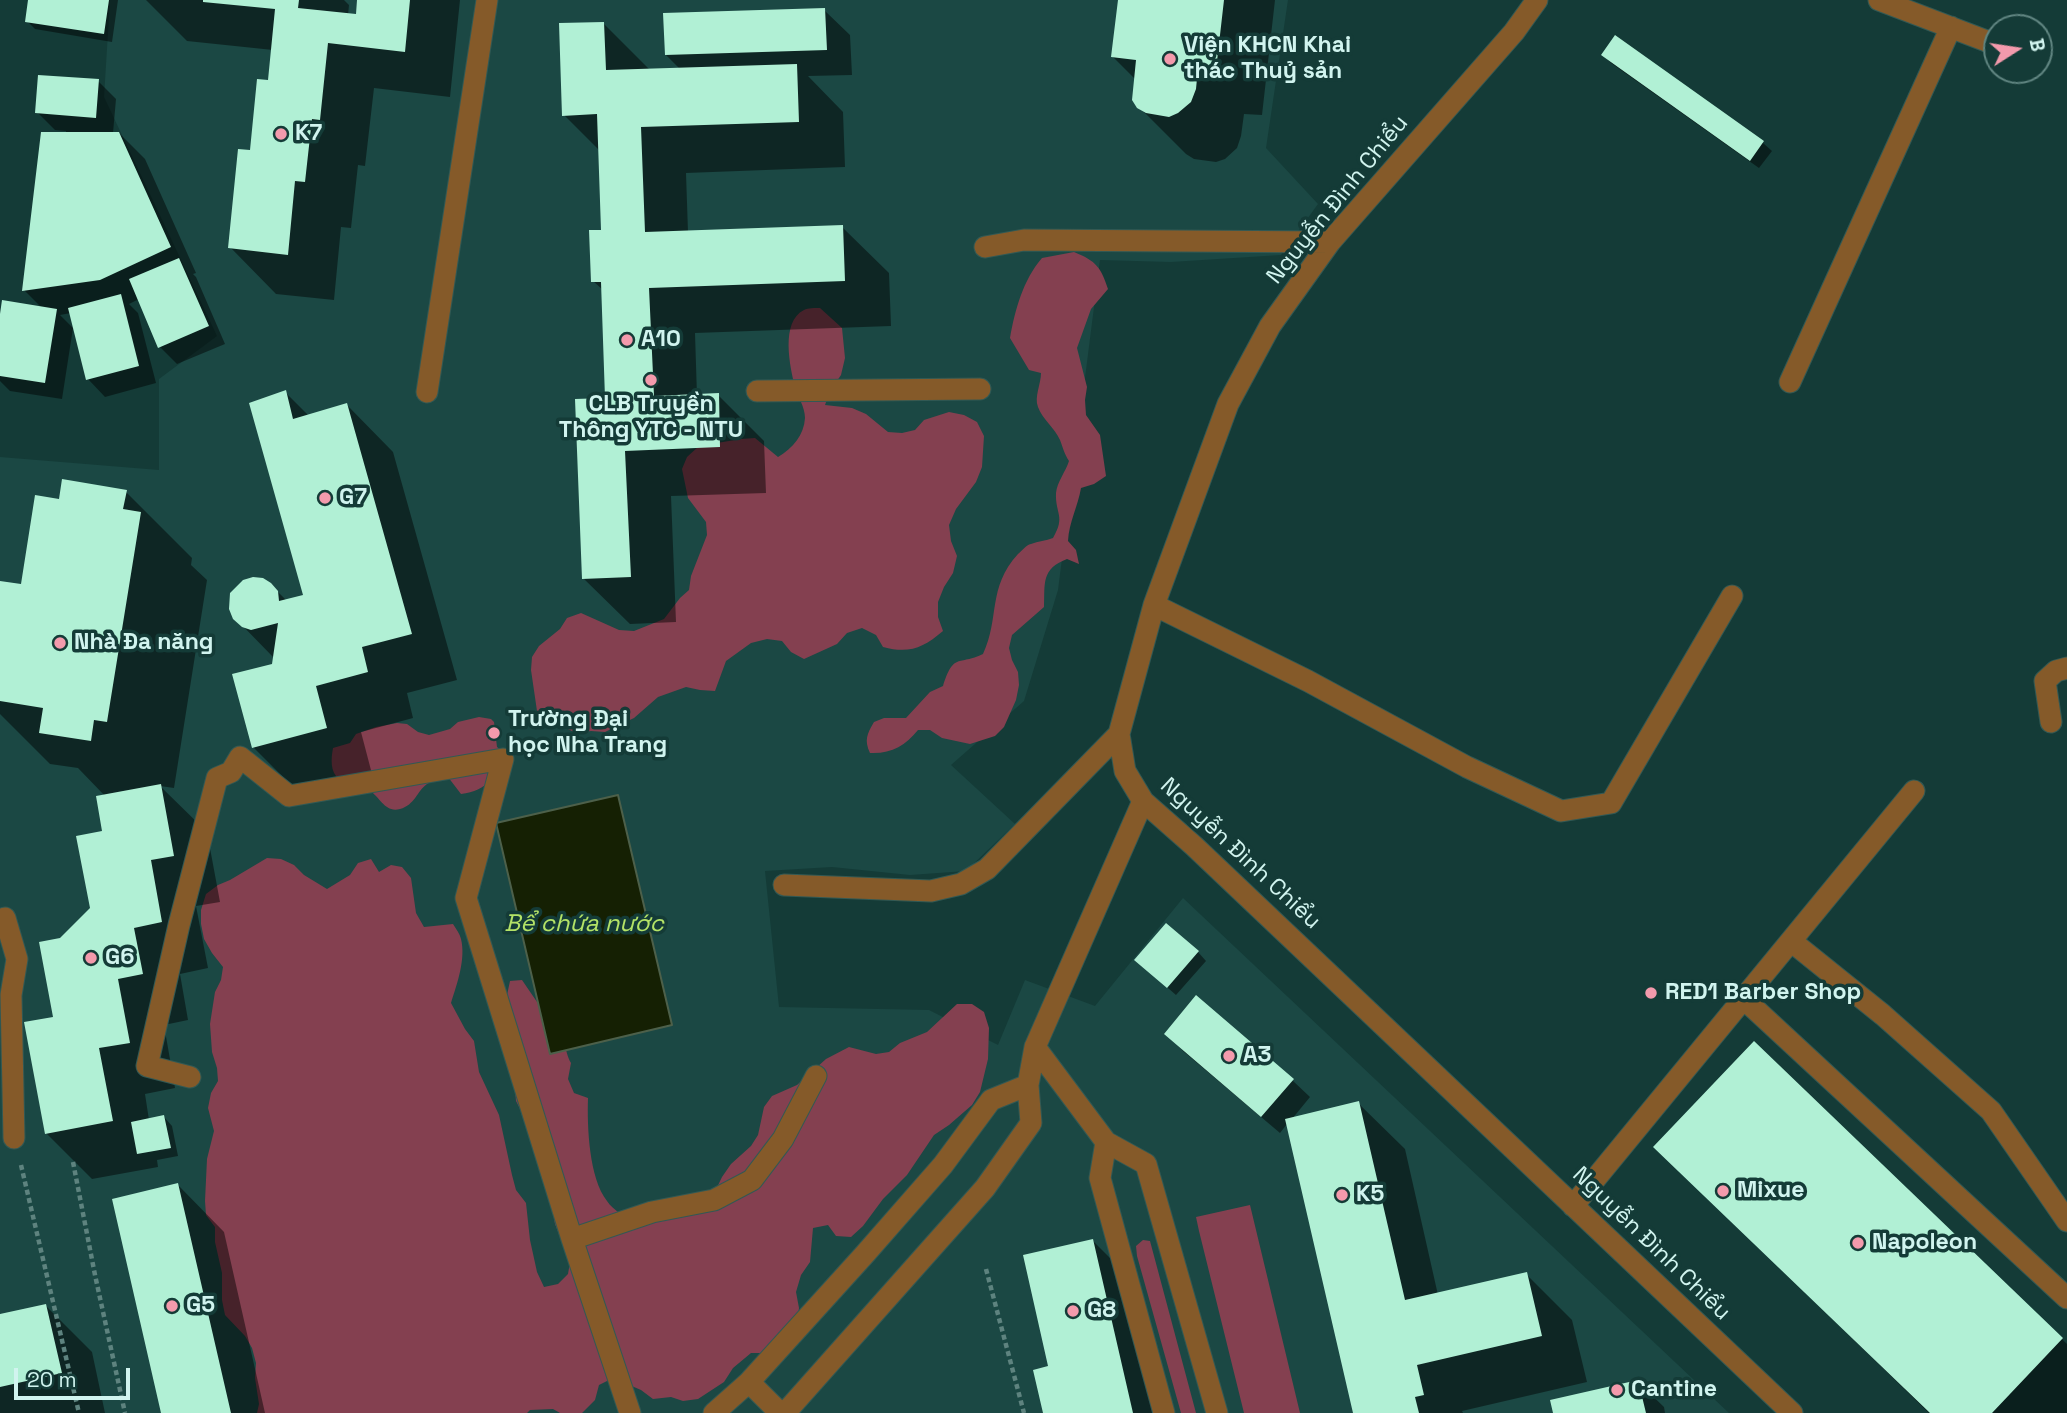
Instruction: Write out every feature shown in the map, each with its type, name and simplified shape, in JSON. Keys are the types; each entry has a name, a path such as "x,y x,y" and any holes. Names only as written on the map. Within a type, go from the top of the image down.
{"street":[{"path":"427,392 487,0"},
{"name":"Nguyễn Đình Chiểu","path":"1538,0 1514,32 1330,242 1270,326 1228,404 1154,605 1119,734 1125,771 1143,801 1194,846 1791,1413"},
{"path":"1878,0 1983,40"},
{"path":"1790,382 1951,27"},
{"path":"985,247 1024,240 1330,242"},
{"path":"757,391 980,389"},
{"path":"1154,605 1308,681 1467,767 1561,811 1611,803 1732,596"},
{"path":"2051,722 2045,681 2056,671 2067,668"},
{"path":"784,885 931,891 961,884 987,869 1119,734"},
{"path":"190,1077 147,1066 179,925 217,778 231,772 240,757 289,796 503,759 466,898 572,1239 630,1413"},
{"path":"1573,1206 1914,791"},
{"path":"749,1382 782,1413 985,1188 1031,1123 1028,1085 1035,1047 1143,801"},
{"path":"5,918 17,959 11,995 14,1138"},
{"path":"1791,941 1883,1015 1991,1111 2067,1221"},
{"path":"1743,998 2067,1298"},
{"path":"1035,1047 1106,1142 1146,1164 1217,1413"},
{"path":"572,1239 652,1212 715,1200 752,1180 783,1139 816,1076"},
{"path":"714,1413 749,1382 943,1165 991,1100 1028,1085"},
{"path":"1106,1142 1100,1178 1164,1413"}],"path":[{"path":"14,1138 79,1413"},
{"path":"73,1161 125,1413"},
{"path":"986,1269 1024,1413"}],"shaded area":[{"name":"Trường Đại học Nha Trang","path":"110,0 1288,0 1266,148 1318,204 1281,255 1171,262 1100,260 1058,590 1024,701 951,765 1015,824 966,871 910,875 832,867 765,871 779,1007 929,1010 998,1045 1025,980 1095,1006 1183,898 1729,1413 0,1413 0,457 159,470 159,379 217,336 104,97"},
{"path":"1074,252 1088,258 1097,266 1108,289 1091,309 1077,348 1087,387 1086,415 1100,435 1106,476 1081,488 1068,541 1076,550 1079,564 1067,559 1053,567 1046,578 1044,607 1012,635 1009,648 1018,672 1019,685 1016,700 1004,727 995,736 970,744 942,738 930,730 918,730 897,748 870,753 867,737 874,722 884,718 906,718 930,692 943,686 954,664 983,654 998,591 1008,567 1027,546 1053,538 1057,531 1059,520 1056,493 1069,461 1058,436 1038,407 1041,373 1029,370 1010,338 1021,296 1035,267 1042,258"},
{"path":"820,308 842,328 845,358 841,375 830,391 825,405 852,408 866,414 888,432 902,433 915,430 924,420 949,412 964,415 977,422 984,436 982,467 976,482 956,509 949,525 957,556 953,573 938,602 938,617 943,631 929,642 901,650 883,647 876,635 862,628 847,633 837,644 804,659 791,652 782,641 767,639 751,643 726,661 715,691 686,687 658,697 634,718 605,732 576,733 549,720 537,711 531,670 532,657 539,646 560,629 567,618 581,613 619,630 634,631 664,619 689,590 691,576 707,535 706,522 688,498 682,469 687,457 699,446 755,438 778,457 797,440 805,418 791,368 789,334 797,316 806,309"},
{"path":"479,717 494,722 497,747 506,754 494,776 478,790 461,794 448,777 427,784 409,804 395,810 387,807 370,791 339,779 334,773 333,748 350,743 356,734 397,723 407,724 418,732 429,735 450,729 458,722"},
{"path":"267,858 281,859 294,865 304,875 327,889 350,875 358,863 371,859 379,872 391,865 402,867 411,878 416,913 424,927 453,924 460,937 462,955 451,1003 474,1041 479,1072 499,1115 516,1190 526,1203 530,1240 537,1272 544,1287 558,1284 568,1274 570,1262 555,1224 543,1154 516,1101 507,995 510,981 522,980 564,1046 571,1063 568,1079 574,1093 588,1098 589,1137 596,1179 607,1201 619,1213 709,1204 731,1164 751,1146 758,1135 764,1107 772,1096 797,1085 826,1059 849,1047 876,1054 889,1052 900,1043 927,1032 957,1004 972,1004 984,1012 989,1028 988,1059 980,1092 972,1105 934,1135 907,1175 851,1237 836,1236 828,1225 813,1228 810,1262 801,1275 796,1292 799,1308 797,1323 766,1353 751,1353 733,1368 724,1382 698,1399 653,1399 641,1390 613,1378 599,1385 595,1400 582,1413 560,1413 553,1409 530,1410 527,1413 257,1413 259,1404 256,1363 245,1336 225,1315 215,1227 206,1215 207,1159 214,1131 208,1108 211,1093 218,1081 210,1024 215,992 223,967 204,939 201,910 206,894"},
{"path":"1250,1205 1300,1413 1244,1413 1199,1231 1196,1217"},
{"path":"1143,1240 1150,1241 1196,1413 1181,1413 1137,1256 1136,1246"}],"water":[{"name":"Bể chứa nước","path":"618,795 672,1025 550,1054 496,823"}],"building":[{"path":"28,0 109,0 104,34 25,22"},
{"name":"K7","path":"203,0 299,0 298,8 356,14 357,0 410,0 405,52 328,43 320,120 312,119 305,182 295,181 288,255 228,248 238,149 250,150 257,79 268,80 275,9"},
{"name":"Viện KHCN Khai thác Thuỷ sản","path":"1118,0 1224,0 1216,70 1198,68 1196,89 1191,102 1178,113 1169,117 1146,113 1137,108 1132,100 1136,60 1111,57"},
{"path":"825,8 827,50 665,55 663,13"},
{"name":"A10","path":"604,22 606,70 797,64 799,122 641,127 645,232 843,225 845,281 649,288 654,396 719,393 720,447 625,451 631,577 582,579 575,399 605,398 601,282 591,282 589,230 601,230 597,114 562,116 559,23"},
{"path":"1615,35 1764,141 1750,161 1601,55"},
{"path":"38,75 99,79 96,118 35,113"},
{"path":"41,132 119,132 171,247 100,280 22,291"},
{"path":"179,258 209,326 158,348 129,279"},
{"path":"121,294 139,366 86,380 68,308"},
{"path":"2,300 57,309 45,383 0,376"},
{"name":"G7","path":"286,390 293,419 347,403 412,634 362,647 368,672 316,686 327,728 252,748 232,674 272,664 278,623 251,630 242,627 233,619 229,609 230,593 243,580 253,577 263,578 271,583 278,591 279,601 303,595 249,403"},
{"name":"Nhà Đa năng","path":"62,479 127,490 123,509 141,512 107,722 94,720 91,741 39,733 43,708 0,701 0,581 21,584 35,495 59,499"},
{"name":"G6","path":"161,784 174,856 151,860 162,922 134,928 143,974 118,979 130,1043 99,1048 113,1121 45,1134 24,1022 53,1017 39,942 60,938 90,908 76,836 102,831 96,796"},
{"path":"1166,923 1199,951 1167,988 1134,960"},
{"name":"A3","path":"1196,995 1294,1079 1261,1117 1164,1034"},
{"name":"Napoleon","path":"1754,1041 2063,1338 1992,1413 1930,1413 1653,1147"},
{"name":"K5","path":"1359,1101 1405,1300 1527,1272 1542,1336 1417,1365 1424,1395 1415,1397 1419,1413 1353,1413 1285,1119"},
{"path":"164,1115 171,1148 137,1154 131,1122"},
{"name":"G5","path":"178,1183 231,1413 161,1413 112,1199"},
{"name":"G8","path":"1093,1239 1133,1413 1043,1413 1033,1370 1048,1366 1023,1255"},
{"path":"46,1304 62,1373 0,1387 0,1314"},
{"name":"Cantine","path":"1638,1380 1646,1413 1553,1413 1550,1400"}],"place":[{"name":"Viện KHCN Khai thác Thuỷ sản","path":"1170,59"},
{"name":"K7","path":"281,134"},
{"name":"A10","path":"627,340"},
{"name":"CLB Truyền Thông YTC - NTU","path":"651,380"},
{"name":"G7","path":"325,498"},
{"name":"Nhà Đa năng","path":"60,643"},
{"name":"Trường Đại học Nha Trang","path":"494,733"},
{"name":"G6","path":"91,958"},
{"name":"RED1 Barber Shop","path":"1651,993"},
{"name":"A3","path":"1229,1056"},
{"name":"Mixue","path":"1723,1191"},
{"name":"K5","path":"1342,1195"},
{"name":"Napoleon","path":"1858,1243"},
{"name":"G5","path":"172,1306"},
{"name":"G8","path":"1073,1311"},
{"name":"Cantine","path":"1617,1390"}]}
